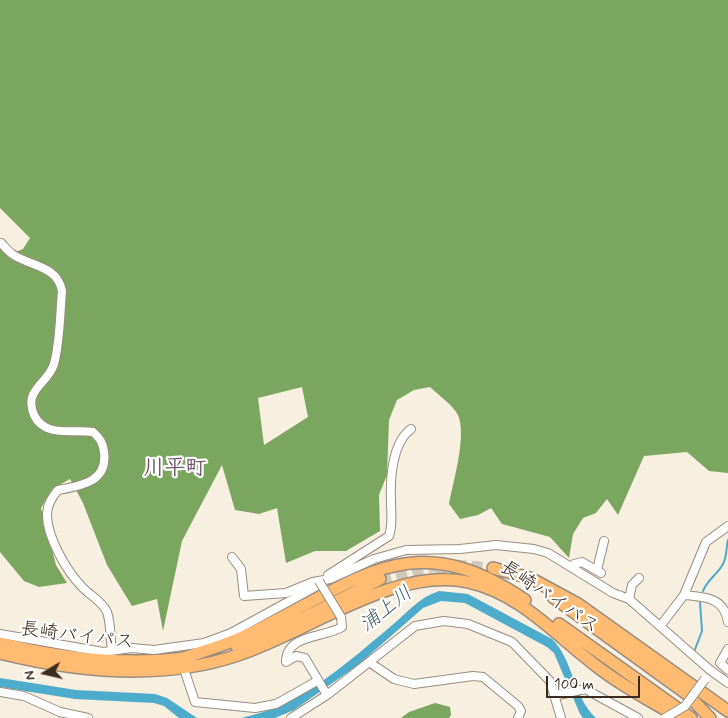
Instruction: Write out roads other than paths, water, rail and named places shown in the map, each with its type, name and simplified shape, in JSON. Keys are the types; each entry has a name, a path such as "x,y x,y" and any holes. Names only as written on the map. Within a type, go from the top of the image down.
{"highway":[{"name":"長崎バイパス","path":"182,662 238,640 374,570 409,562 434,561 472,570 506,587 691,718"},
{"name":"長崎バイパス","path":"493,568 530,578 578,604 728,711"},
{"name":"長崎バイパス","path":"282,638 378,587 412,577 435,574"},
{"name":"長崎バイパス","path":"503,578 527,584 553,597 615,635 728,715"},
{"path":"530,578 557,586 594,607 728,704"},
{"name":"長崎バイパス","path":"0,644 112,662 182,662 222,652 264,637 380,579"},
{"name":"長崎バイパス","path":"0,653 75,666 144,672 192,667 219,661 282,638 395,587 440,579 468,582 498,593 526,608 618,682 640,697 679,718"},
{"path":"553,597 687,694 710,718"}],"street":[{"path":"1,243 12,254 51,271 61,284 62,291 54,363 50,375 33,394 32,411 36,420 45,428 53,431 93,432 102,442 105,460 103,469 98,476 83,486 58,490 50,500 47,512 48,521 63,562 72,577 102,604 108,614 112,650"},
{"path":"0,634 103,652 112,650 154,650 204,643 231,633 317,586 319,582 389,536 392,530 390,498 395,454 398,443 411,429"},
{"path":"661,625 684,595 706,542 728,526"},
{"path":"572,567 574,564 582,562 599,572 604,540"},
{"path":"232,558 240,570 244,596 286,593 319,582 374,559 406,550 496,545 534,549 559,558 613,594 629,599 661,625 710,670 728,683"},
{"path":"629,599 632,585 639,578"},
{"path":"319,582 341,617 342,627 299,641 288,649 286,662 296,656 305,658 316,681 326,694"},
{"path":"684,595 704,597 720,604 725,609 728,622"},
{"path":"291,718 326,694 415,626 444,621 468,624 512,642 550,681 558,695 561,718"},
{"path":"179,646 182,662 195,702 255,708 276,704 316,681"},
{"path":"728,649 720,663 728,670"},
{"path":"369,662 394,679 414,684 473,676 482,677 520,714 512,718"},
{"path":"665,718 685,706 710,670"},
{"path":"558,695 581,689 594,693 635,716"},
{"path":"0,692 24,696 60,712 88,718"}],"water":[{"path":"439,591 468,594 552,639 565,658 588,709 596,718 583,718 580,714 554,653 547,647 465,603 441,601 423,608 358,665 294,710 275,718 241,718 284,704 303,694 339,669 419,602"},
{"path":"0,678 76,690 155,694 167,698 197,718 179,718 164,706 154,703 75,699 0,687"}],"waterway":[{"path":"703,591 707,583 723,564 728,540"},
{"path":"694,652 702,631 700,602"}],"tunnel":[{"path":"455,565 493,568"},
{"path":"380,579 437,566"},
{"path":"435,573 472,573 503,578"}],"district":[{"name":"川平町","path":"175,470"}],"water label":[{"name":"浦上川","path":"387,610"}]}
